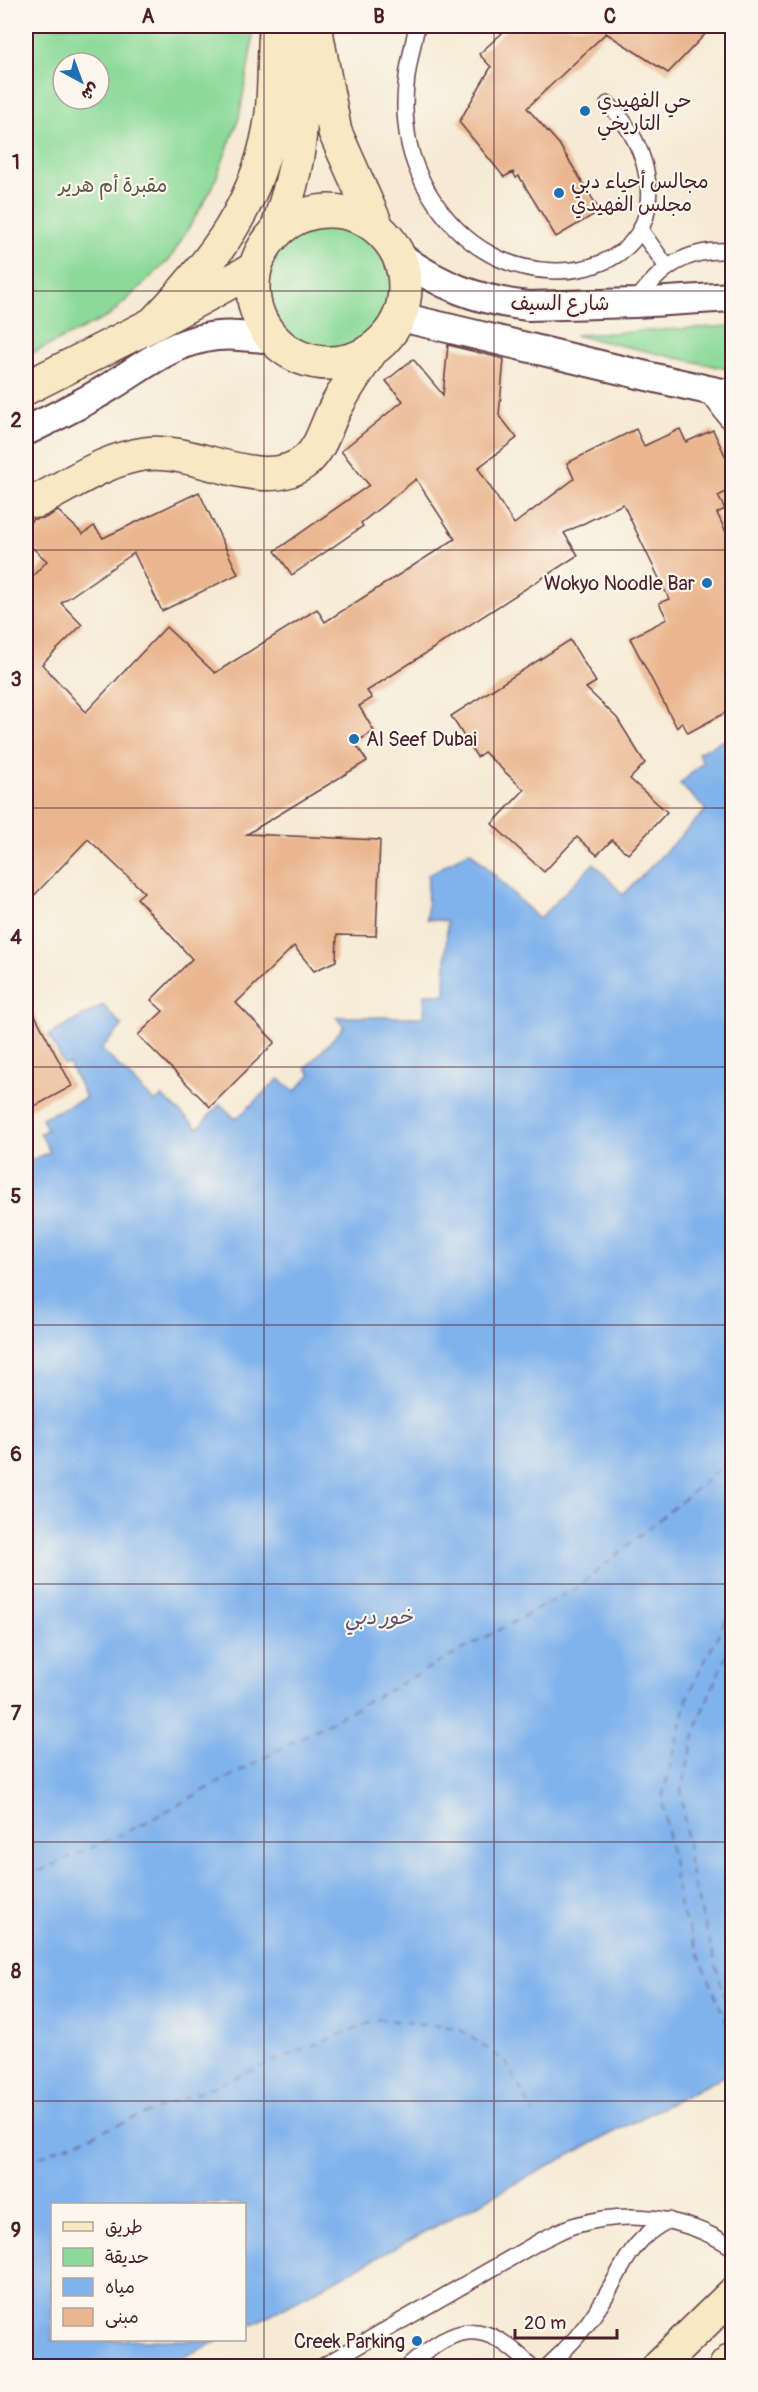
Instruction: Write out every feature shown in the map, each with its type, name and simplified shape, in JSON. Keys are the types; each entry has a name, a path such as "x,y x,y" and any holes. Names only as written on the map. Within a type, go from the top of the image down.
{"street":[{"path":"153,324 195,280 227,235 249,195 264,153 272,112 276,26"},
{"path":"276,233 290,191 300,129 300,100 291,26"},
{"path":"315,26 335,132 378,229"},
{"path":"36,501 111,463 146,453 182,455 267,475 288,472 307,461 320,445 327,424 347,387 371,351 390,333 400,317 405,296 405,276 399,256 390,242 378,229 351,214 331,211 311,213 292,221 276,233 262,250 254,269 252,286 254,303 260,320 313,379 320,393 327,424"},
{"name":"شارع السيف","path":"399,256 446,286 501,303 528,306 732,297"},
{"path":"26,388 153,324 254,269"},
{"name":"شارع السيف","path":"400,317 510,342 579,362 732,394"},
{"path":"26,431 86,401 156,356 183,343 206,337 229,336 283,347 316,362 356,359 371,351"},
{"path":"660,2367 732,2295"},
{"path":"726,2367 732,2360"}],"lane":[{"path":"417,26 407,70 404,98 406,126 412,154 422,180 436,204 453,226 475,245 501,260 529,269 560,271 605,263 625,249 641,231 649,205 645,169 628,127 608,104"},
{"path":"641,231 667,267"},
{"path":"635,303 649,283 667,267 690,255 715,250 732,251"},
{"path":"704,388 732,426"},
{"path":"323,2367 542,2240 574,2225 609,2217 640,2216 669,2220 718,2238 732,2247"},
{"path":"548,2367 580,2333 598,2309 629,2253 640,2238 669,2220"},
{"path":"409,2367 439,2341 458,2333 479,2332 499,2338 515,2350 531,2367"}],"green space":[{"name":"مقبرة أم هرير","path":"26,26 253,26 239,118 212,189 170,259 109,316 26,356"},
{"path":"330,223 355,228 376,242 390,263 395,288 390,313 376,334 355,348 330,353 305,348 284,334 270,313 265,288 270,263 284,242 305,228"},
{"path":"732,326 732,370 574,335"}],"water":[{"name":"خور دبي","path":"732,736 732,2072 577,2151 246,2327 246,2203 51,2203 51,2341 218,2341 164,2366 26,2366 26,1162 50,1152 40,1133 47,1130 42,1118 86,1098 69,1064 64,1065 49,1035 103,1005 122,1026 101,1049 155,1102 162,1096 198,1128 220,1104 236,1119 279,1079 295,1091 311,1074 306,1068 344,1027 336,1017 424,1017 425,994 445,994 447,921 427,919 428,875 470,851 539,919 594,863 623,895 706,810 680,784 703,762 698,753"}],"building":[{"path":"510,26 713,26 668,73 606,33 527,108 559,144 600,211 556,237 519,176 516,178 513,172 504,177 459,122 491,67 479,54"},
{"path":"448,345 504,359 499,415 517,438 478,468 514,524 574,479 567,463 636,429 644,446 680,429 686,442 713,430 732,470 732,489 718,496 725,509 717,513 732,545 732,709 688,733 682,722 677,728 630,638 667,619 659,603 669,599 623,504 564,533 578,555 367,691 372,698 359,706 374,731 355,743 367,761 247,834 380,840 376,936 337,935 336,961 314,971 294,946 236,1003 275,1042 210,1107 138,1035 163,1011 151,1000 192,959 137,898 144,892 88,839 26,904 26,583 47,561 26,542 26,527 33,519 45,518 58,511 83,534 94,526 103,538 199,492 238,574 162,611 134,553 61,603 82,625 42,664 86,712 166,627 215,673 317,609 325,622 455,539 416,479 361,523 363,526 292,575 275,551 369,485 341,451 403,401 386,381 413,359 443,395"},
{"path":"570,640 596,682 586,688 617,718 645,763 630,779 667,812 628,854 612,840 597,855 577,837 544,872 492,824 524,790 484,752 477,757 451,716"},
{"path":"26,998 72,1086 26,1111"}],"ferry route":[{"path":"26,1877 139,1826 578,1587 732,1459"},
{"path":"732,1607 689,1693 662,1799 680,1908 732,2036"},
{"path":"732,1642 700,1716 681,1790 691,1876 732,2022"},
{"path":"26,2162 379,2019 458,2028 506,2062 534,2114"}],"place":[{"name":"حي الفهيدي التاريخي","path":"585,111"},
{"name":"مجالس أحياء دبي مجلس الفهيدي","path":"559,193"},
{"name":"Wokyo Noodle Bar","path":"707,583"},
{"name":"Al Seef Dubai","path":"354,739"},
{"name":"Creek Parking","path":"417,2341"}]}
